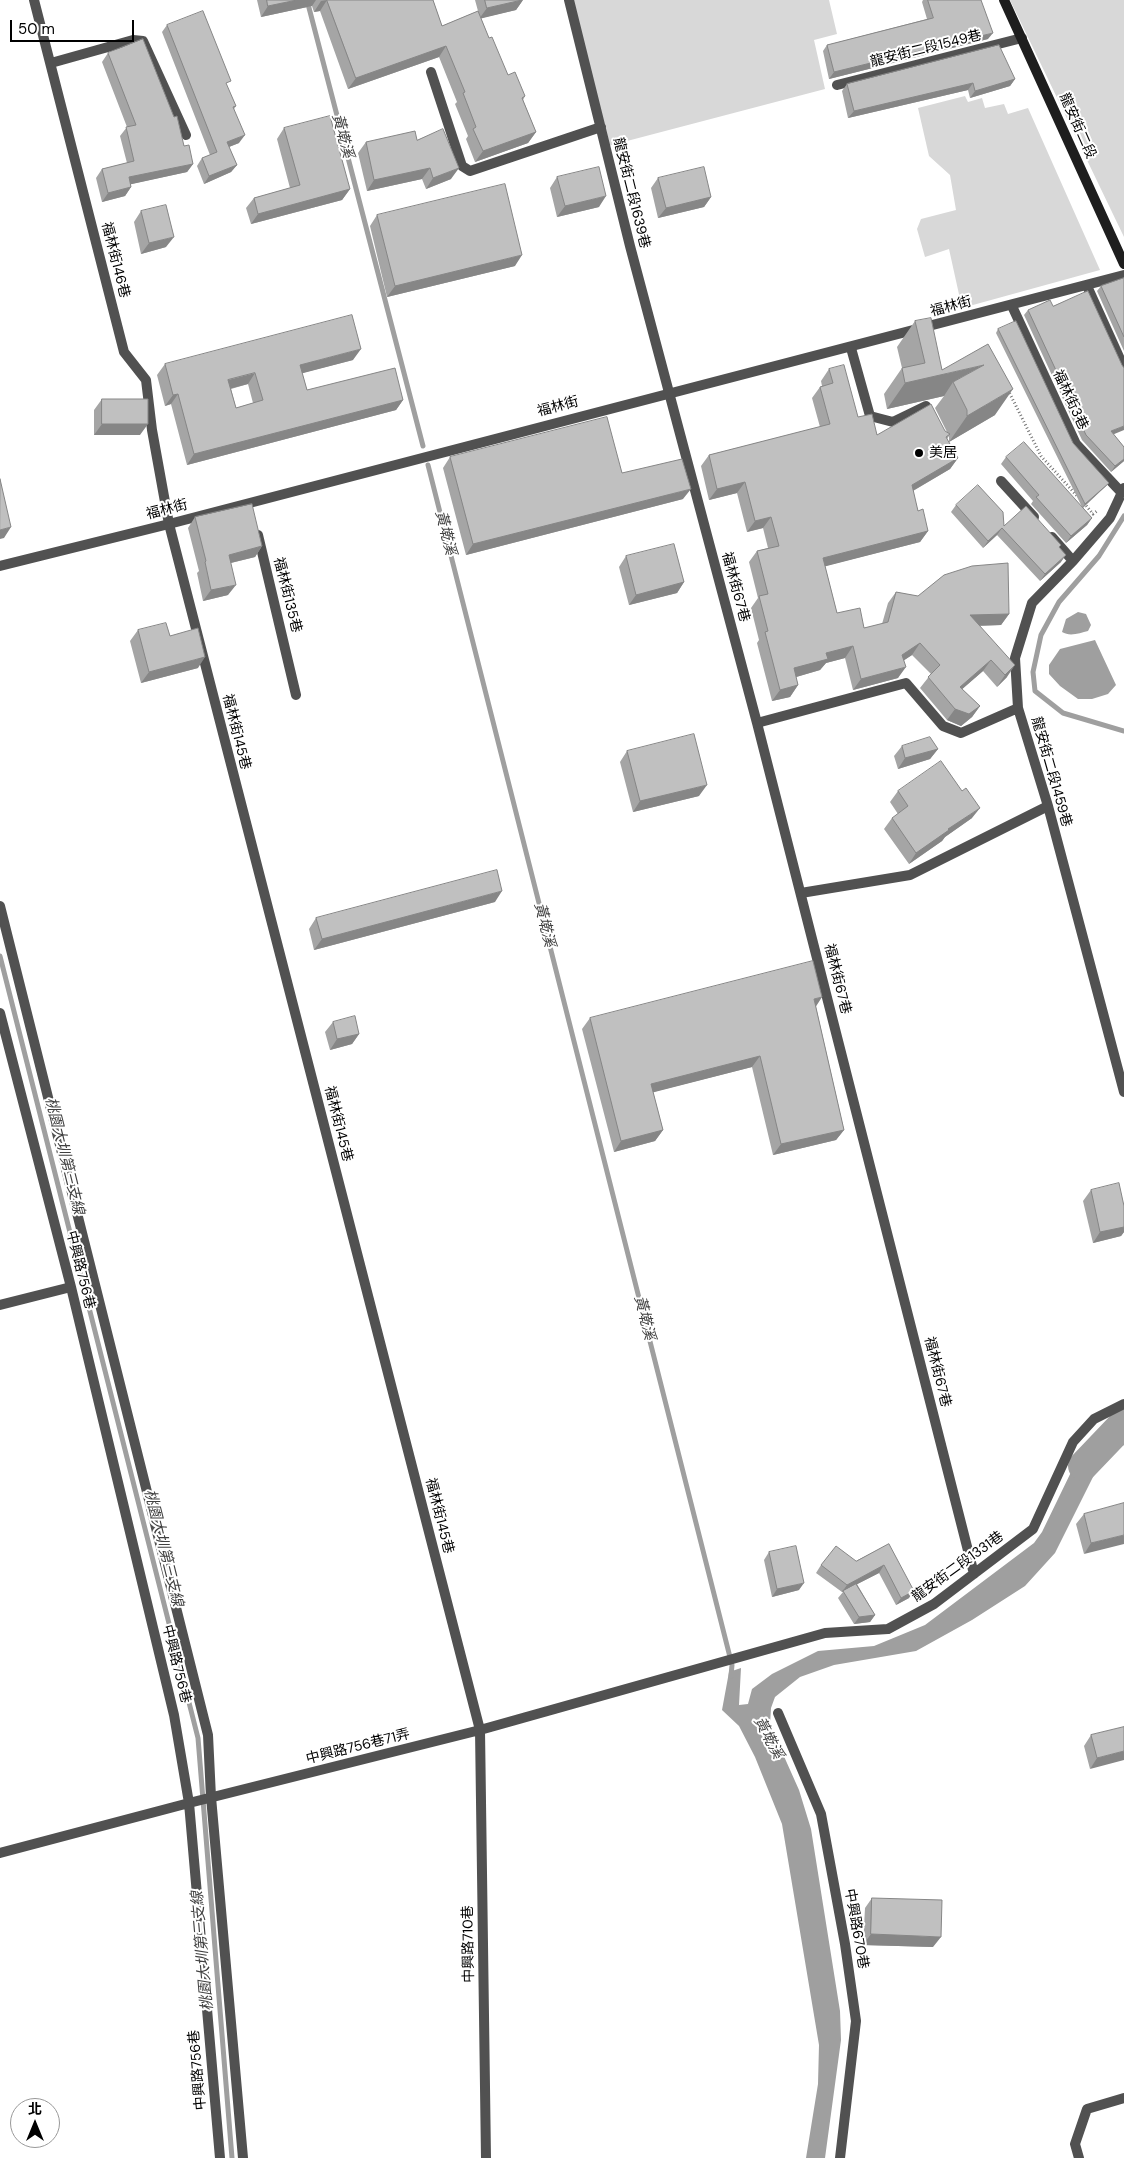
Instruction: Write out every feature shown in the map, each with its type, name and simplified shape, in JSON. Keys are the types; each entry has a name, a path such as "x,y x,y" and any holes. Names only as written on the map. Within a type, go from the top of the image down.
{"street":[{"name":"福林街146巷","path":"34,0 124,352 146,380 152,430 168,524"},
{"name":"龍安街二段1639巷","path":"569,0 630,246 670,392"},
{"name":"龍安街二段","path":"1004,0 1124,264"},
{"name":"龍安街二段1549巷","path":"838,85 1022,38"},
{"path":"50,63 133,40 143,41 186,135"},
{"path":"431,72 462,166 470,171 601,127"},
{"name":"福林街","path":"0,566 168,524 253,512 670,392 851,348 1124,276"},
{"path":"1087,286 1124,368"},
{"name":"福林街3巷","path":"1012,306 1076,444 1123,491"},
{"path":"851,348 870,416 893,422 926,406 939,431"},
{"name":"福林街67巷","path":"670,392 801,893 974,1574"},
{"path":"1001,481 1073,561"},
{"name":"龍安街二段1459巷","path":"1123,491 1110,518 1073,561 1032,602 1015,658 1018,708 1048,806 1124,1092"},
{"name":"福林街135巷","path":"253,512 296,695"},
{"name":"福林街145巷","path":"168,524 480,1730"},
{"path":"757,723 906,683 944,726 960,733 1018,708"},
{"path":"801,893 910,875 1048,806"},
{"path":"0,906 208,1735 211,1797 243,2158"},
{"name":"中興路756巷","path":"0,1013 71,1287 174,1714 189,1802 220,2158"},
{"path":"0,1305 71,1287"},
{"name":"龍安街二段1331巷","path":"721,1663 825,1632 888,1629 934,1604 1033,1529 1072,1442 1094,1419 1124,1404"},
{"name":"中興路756巷71弄","path":"0,1853 189,1802 480,1730 721,1663"},
{"name":"中興路670巷","path":"778,1713 821,1814 846,1944 856,2022 840,2158"},
{"name":"中興路710巷","path":"480,1730 486,2158"},
{"path":"1078,2158 1075,2144 1087,2110 1124,2098"}],"path":[{"path":"1006,386 1042,456 1093,514"}],"shaded area":[{"path":"571,0 829,0 837,34 814,40 825,89 608,146"},
{"path":"1010,0 1124,0 1124,237"},
{"path":"965,96 968,102 982,98 985,108 1004,104 1008,114 1028,108 1100,270 962,308 949,249 925,257 917,229 921,219 956,210 950,175 929,156 918,108"}],"water":[{"path":"1078,612 1086,614 1091,625 1088,631 1078,634 1062,632 1066,619"},
{"path":"1095,640 1116,685 1108,694 1092,699 1078,699 1060,686 1049,674 1049,665 1060,649"},
{"path":"1124,1429 1124,1445 1108,1453 1097,1469 1055,1553 1025,1586 972,1620 916,1651 834,1665 800,1677 775,1697 771,1708 770,1725 799,1790 811,1829 840,2011 841,2040 825,2158 806,2158 818,2084 819,2045 782,1824 755,1757 739,1726 722,1710 729,1672 741,1668 739,1705 748,1704 752,1689 772,1674 818,1651 874,1646 925,1625 1034,1543 1042,1532 1074,1466 1091,1449"}],"building":[{"path":"267,0 297,0 268,6"},
{"path":"327,0 433,0 442,26 478,11 489,38 492,37 508,75 515,72 525,96 522,98 536,132 483,151 473,129 476,127 463,93 465,92 446,46 356,78"},
{"path":"485,0 522,0 487,8"},
{"path":"928,0 981,0 993,33 834,72 827,45 933,18"},
{"path":"203,11 231,81 226,83 236,106 233,107 245,135 227,142 237,165 209,176 202,158 217,152 167,25"},
{"path":"143,39 174,117 177,116 184,146 189,145 193,164 129,177 131,187 108,193 102,169 134,161 126,127 136,125 108,53"},
{"path":"999,45 1015,79 975,91 973,83 854,111 847,84"},
{"path":"330,116 350,189 258,214 254,198 300,185 284,128"},
{"path":"443,129 459,168 433,178 430,168 374,180 366,142 415,131 417,140"},
{"path":"599,167 606,196 565,206 557,177"},
{"path":"704,167 711,197 666,208 658,178"},
{"path":"505,184 522,255 395,286 377,215"},
{"path":"166,205 174,237 149,243 141,211"},
{"path":"1124,278 1124,337 1101,286"},
{"path":"1088,291 1124,368 1124,426 1111,431 1124,447 1124,459 1115,466 1086,435 1028,310 1050,300 1053,306"},
{"path":"352,315 361,349 300,365 307,390 395,368 403,400 194,454 178,394 173,395 165,364","holes":["255,373 263,400 236,408 228,380"]},
{"path":"931,318 942,370 988,344 1013,389 967,416 967,410 953,382 984,365 905,383 902,368 925,363 915,321"},
{"path":"1016,321 1073,443 1109,483 1085,504 998,329"},
{"path":"844,365 858,417 872,414 877,435 931,404 945,431 950,434 946,437 958,458 912,485 918,511 923,509 928,531 823,558 837,613 860,608 864,628 888,622 896,592 918,596 944,575 972,566 1008,563 1009,614 970,615 1015,665 1005,675 991,660 960,687 980,706 969,714 955,709 928,677 940,665 920,643 902,655 906,667 861,679 853,646 826,653 828,659 794,668 798,685 780,690 765,632 768,631 759,596 768,594 757,551 779,546 771,517 755,521 745,482 717,489 709,455 830,424 820,387 833,383 829,369"},
{"path":"102,399 148,399 148,424 102,424"},
{"path":"607,417 622,473 682,459 691,489 473,544 450,457"},
{"path":"1024,442 1092,518 1071,536 1036,497 1039,495 1006,457"},
{"path":"0,479 11,527 0,530"},
{"path":"978,485 1003,512 1004,526 1026,506 1061,545 1059,547 1066,555 1045,574 1002,528 988,541 956,505"},
{"path":"252,504 262,546 229,555 236,585 211,590 195,517"},
{"path":"674,544 684,582 636,595 626,556"},
{"path":"166,623 170,636 198,628 205,657 149,672 138,630"},
{"path":"694,734 707,785 640,801 627,751"},
{"path":"930,737 938,749 905,758 902,746"},
{"path":"941,761 962,791 966,788 980,808 916,853 892,818 908,806 898,791"},
{"path":"497,870 502,891 322,939 316,918"},
{"path":"813,961 822,997 814,999 844,1130 781,1144 760,1056 651,1084 663,1130 621,1141 590,1018"},
{"path":"355,1016 359,1034 337,1039 333,1022"},
{"path":"1119,1183 1124,1206 1124,1227 1100,1232 1091,1190"},
{"path":"1124,1503 1124,1535 1091,1543 1084,1514"},
{"path":"889,1544 914,1591 901,1598 884,1565 847,1585 821,1565 836,1546 856,1561"},
{"path":"796,1546 804,1583 777,1589 769,1552"},
{"path":"856,1584 875,1615 859,1617 843,1591"},
{"path":"1124,1727 1124,1751 1097,1758 1091,1735"},
{"path":"872,1898 942,1900 941,1937 871,1934"}],"waterway":[{"name":"黃墘溪","path":"307,0 423,446"},
{"name":"黃墘溪","path":"428,465 732,1665 731,1676"},
{"path":"1124,516 1099,556 1059,602 1041,635 1033,672 1035,691 1063,713 1124,731"},
{"name":"桃園大圳第三支線","path":"0,956 198,1738 232,2158"},
{"path":"1083,1466 1124,1423"}],"place":[{"name":"美居","path":"919,453"}]}
